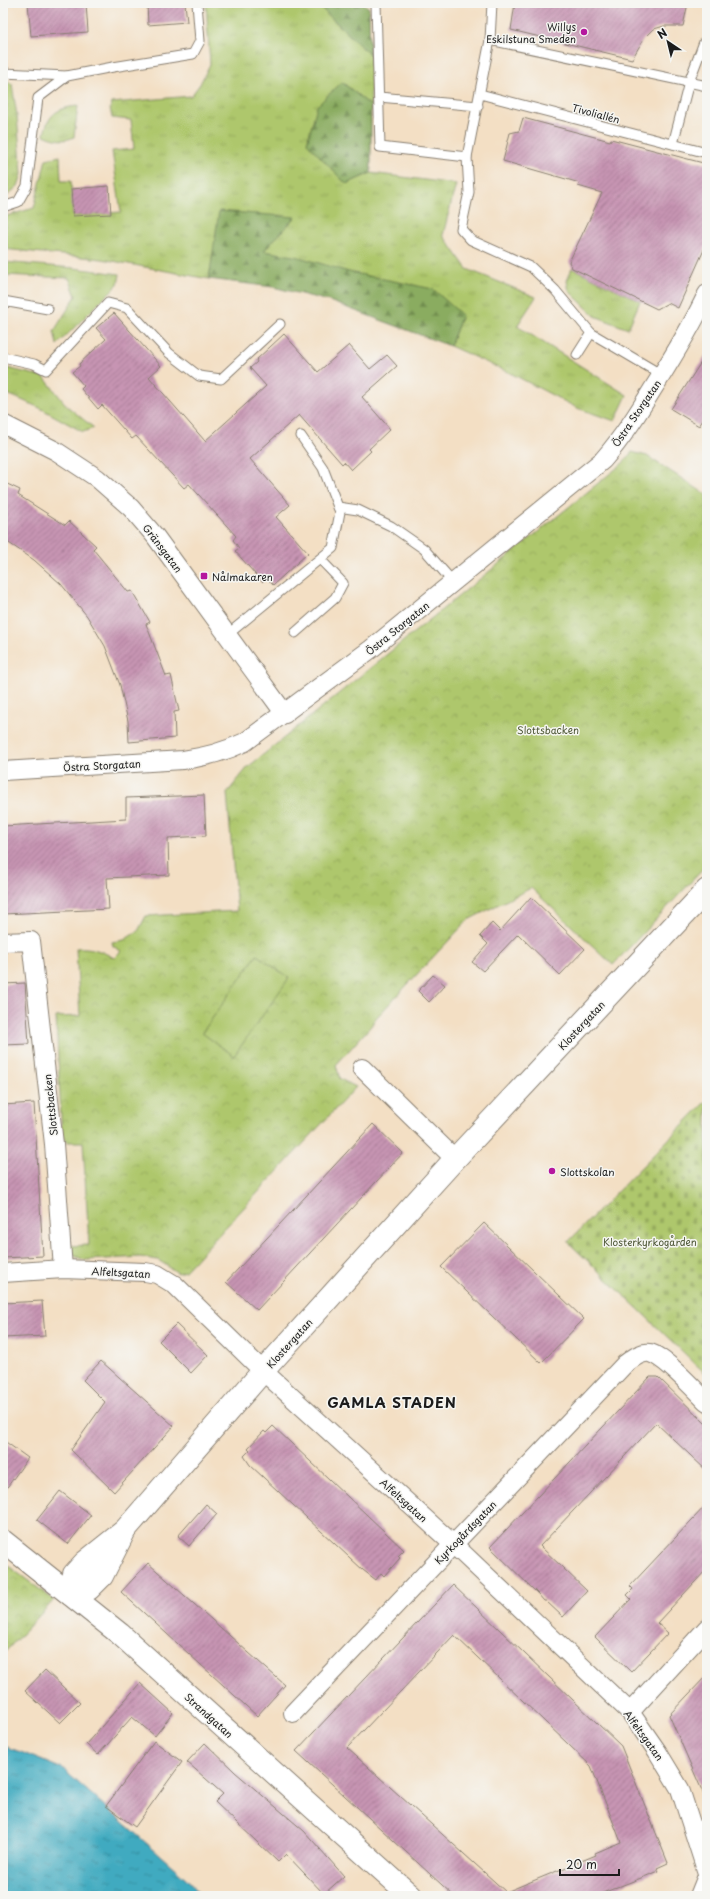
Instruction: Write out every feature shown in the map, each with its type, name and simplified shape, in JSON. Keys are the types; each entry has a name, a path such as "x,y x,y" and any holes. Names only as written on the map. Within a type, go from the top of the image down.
{"street":[{"name":"Östra Storgatan","path":"3,771 183,760 208,757 226,752 245,742 285,714 371,649 603,460 622,438 662,374 701,322 707,294"},
{"name":"Gränsgatan","path":"3,424 56,451 85,470 97,478 130,508 155,536 285,714"},
{"name":"Klostergatan","path":"70,1594 89,1589 102,1576 125,1530 263,1372 455,1158 707,890"},
{"name":"Slottsbacken","path":"3,942 31,941 54,1144 63,1269"},
{"path":"362,1068 455,1158"},
{"name":"Alfeltsgatan","path":"3,1273 63,1269 145,1272 157,1274 174,1285 263,1372 453,1544 630,1712 658,1751 680,1788 707,1874 699,1896"},
{"name":"Kyrkogårdsgatan","path":"293,1713 625,1364 640,1354 650,1353 666,1362 707,1402"},
{"name":"Strandgatan","path":"3,1541 120,1634 411,1896"},
{"path":"630,1712 707,1628"}],"lane":[{"path":"3,73 67,76 193,54 200,41 197,3"},
{"path":"376,3 380,147 467,157"},
{"path":"492,3 490,40 467,157 469,192 461,229 471,240 531,267 555,290 591,333 662,374"},
{"path":"490,40 707,86"},
{"path":"673,144 689,82 704,42"},
{"path":"3,207 18,202 27,186 38,98 67,76"},
{"name":"Tivoliallén","path":"480,94 707,153"},
{"path":"379,97 478,106"},
{"path":"3,302 48,309"},
{"path":"3,357 34,364 46,370 108,303 127,308 169,353 199,376 221,379 280,324"},
{"path":"577,355 591,333"},
{"path":"227,635 333,548 340,512 322,468 301,436"},
{"path":"338,507 358,510 391,526 424,549 453,582"},
{"path":"295,633 336,598 342,583 320,559"}],"green space":[{"path":"206,3 316,3 370,55 371,106 342,82 346,184 371,173 456,184 443,235 467,269 536,297 517,326 627,395 615,421 577,408 512,374 450,346 462,315 340,270 289,256 263,251 295,218 213,254 209,279 102,259 3,249 3,217 34,208 46,159 60,156 61,181 71,181 73,216 121,212 112,151 134,149 131,120 112,118 110,108 112,103 191,96 200,84 210,64"},
{"path":"316,3 364,3 369,8 370,55"},
{"path":"3,78 12,84 17,116 22,174 18,186 8,195 3,196 3,183 7,181 3,141"},
{"path":"342,82 371,106 371,173 346,184 307,143 317,106"},
{"path":"78,106 74,137 67,140 59,140 44,135 48,122 55,113 64,108"},
{"path":"219,211 295,217 264,251 299,257 349,272 433,289 462,315 450,346 329,301 273,287 209,279"},
{"path":"3,262 74,268 120,274 118,284 57,345 54,331 76,296 69,278 3,275"},
{"path":"572,268 640,301 628,329 595,316 569,291 567,281"},
{"path":"3,367 44,377 67,406 94,428 83,432 40,408 3,392"},
{"name":"Slottsbacken","path":"632,452 647,456 707,495 707,865 613,965 531,888 468,920 376,1018 371,1026 336,1065 340,1079 356,1087 185,1271 178,1273 158,1260 141,1257 85,1260 74,1256 69,1246 89,1245 83,1142 68,1142 62,1138 56,1017 80,1016 76,948 95,950 114,958 121,951 113,946 112,942 124,940 138,931 146,916 237,911 227,793 248,767 623,463"},
{"path":"257,955 289,978 234,1056 202,1033"},
{"name":"Klosterkyrkogården","path":"707,1100 707,1375 568,1242"},
{"path":"3,1562 54,1600 3,1654"}],"water":[{"path":"3,1746 63,1769 188,1880 202,1896 3,1896"}],"building":[{"path":"28,3 86,3 88,32 31,36"},
{"path":"147,3 185,3 187,22 148,25"},
{"name":"Willys Eskilstuna Smeden","path":"515,3 688,3 683,26 664,26 654,29 643,40 632,59 511,30"},
{"path":"523,118 610,141 611,139 707,164 707,243 678,308 668,303 657,309 572,268 569,262 602,193 578,186 580,183 503,161 510,133 519,131"},
{"path":"109,186 111,214 73,216 71,189"},
{"path":"114,313 161,366 149,377 205,441 266,386 250,368 257,362 256,360 284,334 318,372 349,345 370,369 387,355 397,366 362,397 390,429 369,449 371,451 351,470 344,462 342,464 299,415 250,459 290,505 276,517 308,553 273,585 267,578 262,582 235,551 239,548 233,540 236,536 189,484 184,488 136,436 132,439 102,405 98,409 81,389 84,386 72,372 80,366 79,364 106,339 96,328"},
{"path":"707,353 707,414 699,426 671,409"},
{"path":"3,482 20,490 18,495 65,525 69,521 96,546 93,549 128,592 132,591 150,622 146,624 166,676 171,675 179,711 174,712 175,738 129,742 128,721 120,685 105,646 87,616 61,584 34,560 3,539"},
{"path":"204,795 206,836 168,838 169,875 107,878 109,909 3,914 3,826 126,819 126,798"},
{"path":"531,897 585,949 560,975 518,934 483,971 472,962 488,944 480,936 492,923 500,931"},
{"path":"433,975 445,985 429,1002 418,991"},
{"path":"25,983 29,1044 3,1045 3,984"},
{"path":"34,1103 43,1256 3,1258 3,1105"},
{"path":"373,1124 403,1153 257,1310 226,1282"},
{"path":"484,1223 584,1319 541,1363 441,1267"},
{"path":"42,1301 45,1336 3,1338 3,1303"},
{"path":"176,1324 208,1355 191,1373 159,1341"},
{"path":"101,1361 174,1426 114,1492 71,1450 105,1402 83,1380"},
{"path":"650,1377 658,1377 707,1425 707,1471 656,1423 540,1546 587,1591 563,1617 546,1601 544,1601 490,1547"},
{"path":"273,1426 404,1550 398,1556 400,1558 384,1576 381,1573 376,1580 363,1570 250,1465 244,1456 250,1450 248,1448 264,1431 266,1433"},
{"path":"3,1440 28,1458 3,1493"},
{"path":"60,1491 91,1515 68,1544 37,1520"},
{"path":"206,1504 217,1514 189,1546 178,1536"},
{"path":"707,1504 707,1569 657,1623 668,1633 631,1672 595,1637 631,1599 627,1595 633,1589 630,1586"},
{"path":"148,1563 285,1685 257,1716 121,1592"},
{"path":"453,1585 621,1746 668,1863 657,1868 659,1871 595,1896 454,1896 296,1751","holes":["454,1635 591,1766 621,1842 595,1853 596,1855 506,1892 347,1748"]},
{"path":"45,1670 80,1703 60,1723 25,1691"},
{"path":"707,1675 707,1802 669,1715"},
{"path":"140,1683 173,1713 155,1736 132,1717 98,1755 86,1744"},
{"path":"154,1741 182,1762 135,1827 106,1806"},
{"path":"205,1743 235,1772 304,1831 344,1876 324,1894 286,1854 278,1862 215,1802 223,1794 187,1762"}],"place":[{"name":"Willys Eskilstuna Smeden","path":"584,32"},
{"name":"Nålmakaren","path":"204,576"},
{"name":"Slottskolan","path":"552,1171"}],"district":[{"name":"GAMLA STADEN","path":"392,1402"}]}
